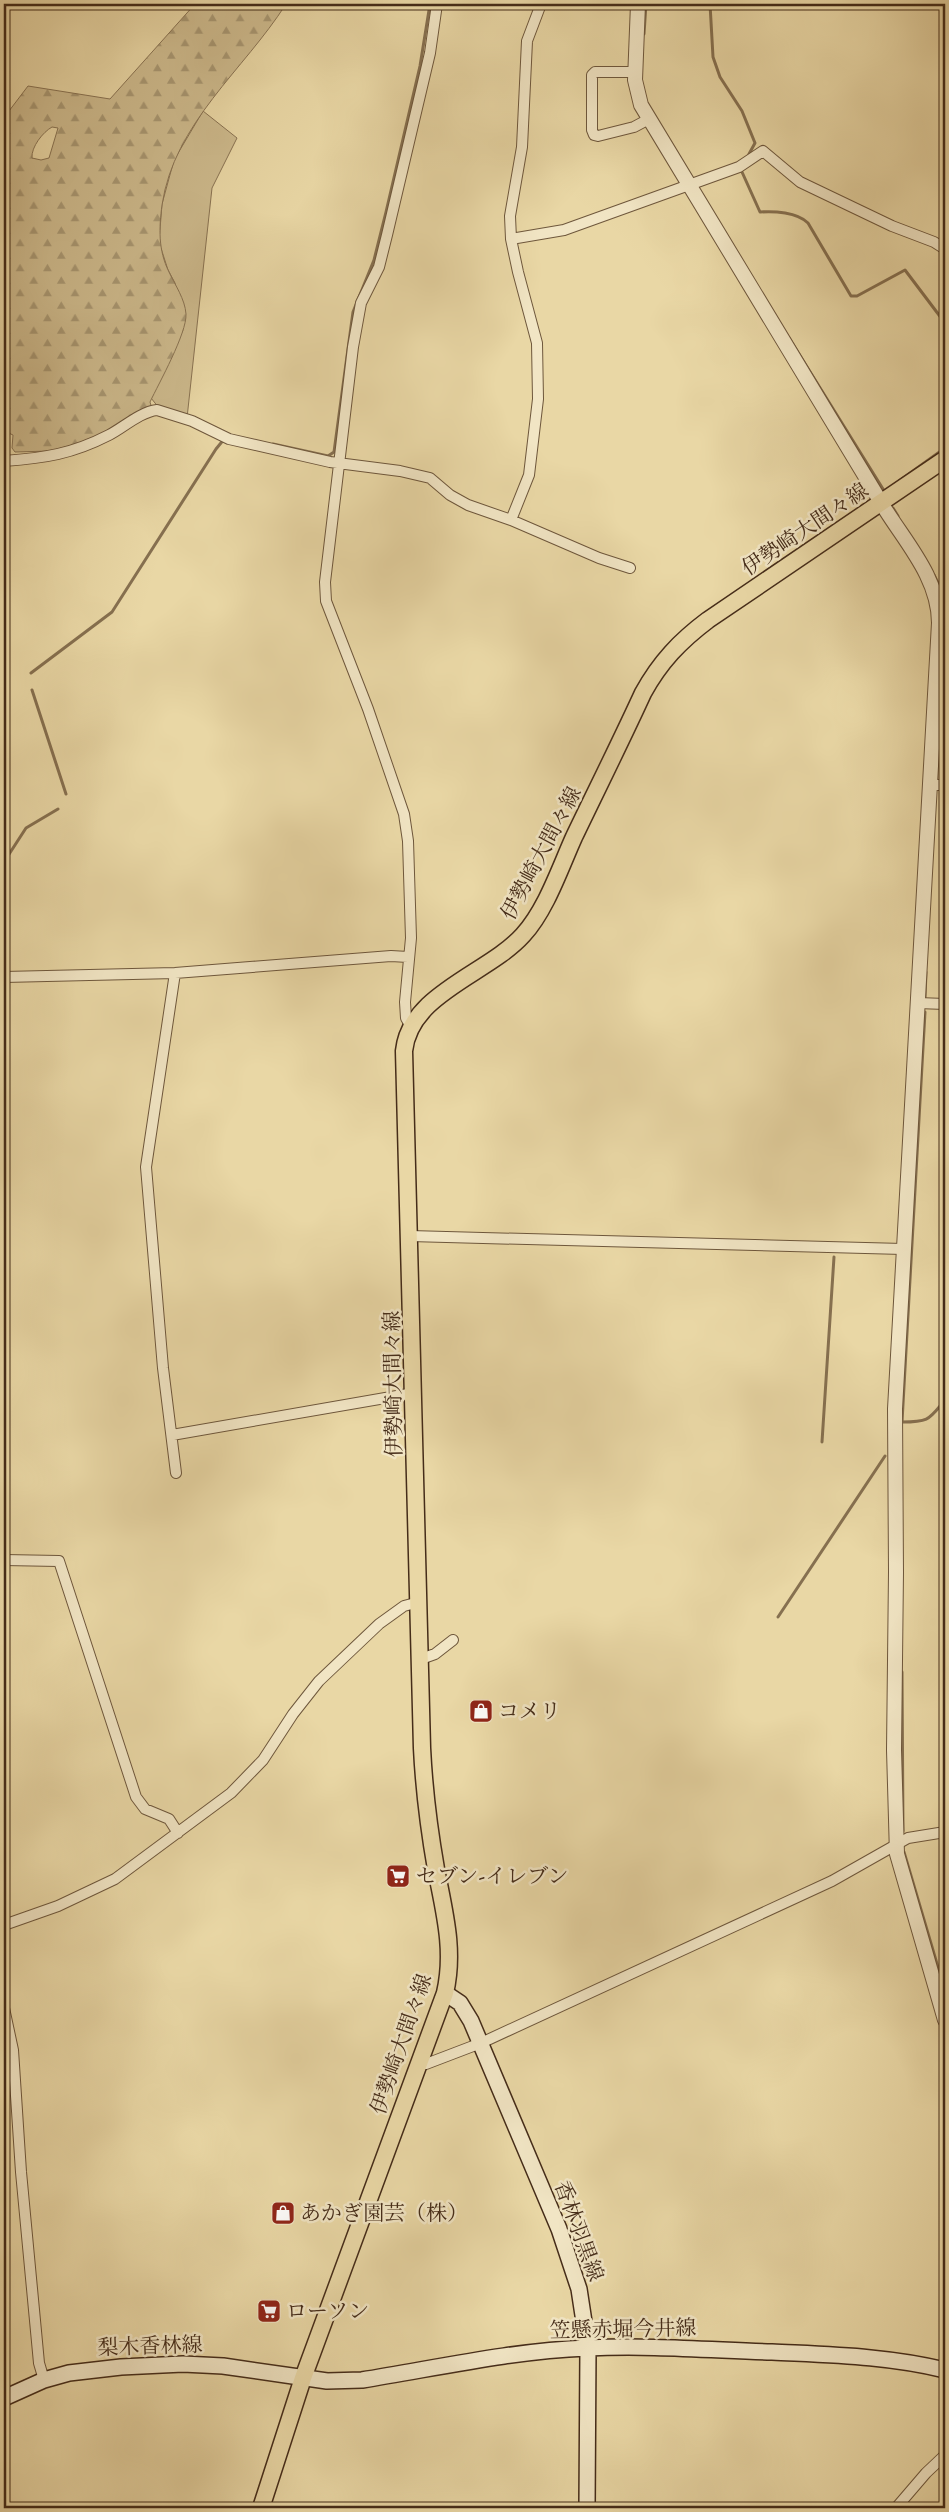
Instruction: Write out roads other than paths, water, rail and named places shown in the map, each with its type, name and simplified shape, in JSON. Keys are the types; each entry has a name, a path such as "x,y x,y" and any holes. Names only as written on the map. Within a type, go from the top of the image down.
{"main road":[{"name":"伊勢崎大間々線","path":"261,2508 303,2378 444,1993 449,1966 450,1942 427,1817 423,1782 404,1051 407,1032 410,1025 430,1004 512,945 528,928 553,883 644,693 657,669 672,650 708,620 945,459"},
{"name":"香林羽黒線","path":"444,1993 456,1999 466,2011 571,2261 584,2315 588,2348 587,2508"},
{"name":"笠懸赤堀今井線","path":"303,2378 327,2381 362,2380 497,2356 588,2348 685,2348 870,2356 906,2360 945,2370"},
{"name":"梨木香林線","path":"4,2398 44,2380 84,2370 183,2364 223,2366 303,2378"}],"street":[{"path":"410,1025 406,1018 405,1002 410,921 408,841 404,814 325,592 352,347 361,303 379,267 387,235 430,53 437,4"},
{"path":"511,520 529,476 538,399 539,356 512,240 512,203 522,147 527,41 541,4"},
{"path":"638,4 636,72 638,100 881,503 927,574 938,600 939,623 895,1431 895,1844 945,2020"},
{"path":"636,72 595,72 592,75 592,130 594,135 598,136 634,127 649,119"},
{"path":"512,240 564,230 688,183 739,167 763,151 800,182 892,226 934,242 945,249"},
{"path":"4,461 66,454 85,447 157,410 192,422 229,439 340,464 430,478 450,495 468,505 511,520 599,558 630,568"},
{"path":"929,785 945,786"},
{"path":"4,977 175,973 390,956 408,957"},
{"path":"175,973 146,1167 162,1359 176,1473"},
{"path":"918,1004 945,1004"},
{"path":"410,1236 904,1249"},
{"path":"172,1435 414,1393"},
{"path":"4,1560 58,1561 136,1797 145,1809 169,1819 178,1833"},
{"path":"4,1925 58,1906 115,1879 231,1793 255,1770 307,1695 362,1640 398,1610 411,1603 419,1602"},
{"path":"421,1659 435,1654 453,1640"},
{"path":"417,2063 426,2064 481,2043 832,1881 895,1844 920,1835 945,1832"},
{"path":"4,2008 13,2050 21,2172 40,2363 44,2380"},
{"path":"896,2508 926,2473 945,2455"}],"waterway":[{"path":"273,444 328,456 334,452 353,312 374,260 420,66 430,4"},
{"path":"644,34 646,4"},
{"path":"710,4 713,57 720,77 742,111 755,143 749,154"},
{"path":"742,172 760,212 792,214 808,223 851,296 857,296 905,270 945,323"},
{"path":"789,338 883,489"},
{"path":"31,673 112,612 216,449 225,438"},
{"path":"899,481 945,448"},
{"path":"893,508 898,516"},
{"path":"934,575 945,597"},
{"path":"942,695 945,643"},
{"path":"32,690 66,794"},
{"path":"4,862 26,828 58,809"},
{"path":"925,998 926,972"},
{"path":"925,1012 902,1422 928,1418 945,1400"},
{"path":"822,1442 834,1257"},
{"path":"778,1617 885,1456"},
{"path":"902,1672 903,1831"},
{"path":"904,1852 945,1991"}],"place":[{"name":"コメリ","path":"481,1711"},
{"name":"セブン-イレブン","path":"398,1876"},
{"name":"あかぎ園芸（株）","path":"283,2213"},
{"name":"ローソン","path":"269,2311"}]}
